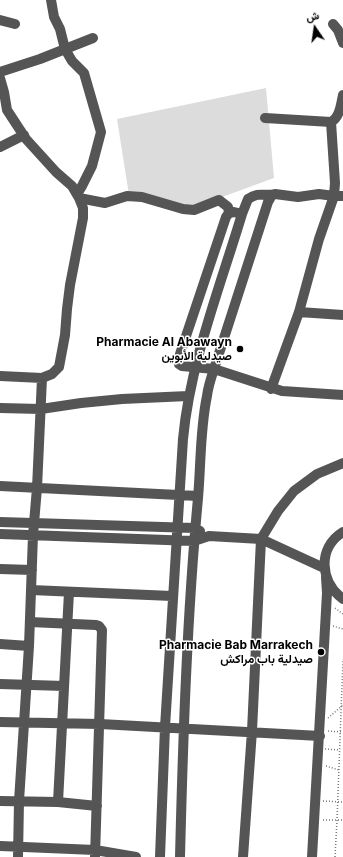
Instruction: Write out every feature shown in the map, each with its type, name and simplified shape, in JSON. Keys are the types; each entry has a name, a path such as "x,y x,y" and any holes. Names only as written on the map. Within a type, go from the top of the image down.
{"street":[{"path":"52,0 54,16 60,29 65,49 72,61 84,73 101,132 92,166 78,196"},
{"path":"0,20 15,24"},
{"path":"333,24 338,30 343,43"},
{"path":"0,72 40,59 93,38"},
{"path":"0,78 7,110 24,135 56,172 72,186 83,208 83,218 70,286 61,361 56,371 49,376 42,378 0,376"},
{"path":"265,118 331,122 335,120 341,107 343,94"},
{"path":"272,389 299,312 318,239 338,196 335,182 331,122"},
{"path":"0,147 24,135"},
{"path":"160,857 172,596 183,439 188,396 195,368 242,214 248,199 260,194 298,197 319,194 338,196"},
{"path":"180,857 183,728 194,541 204,416 207,395 214,369 268,202 272,195"},
{"path":"78,196 105,203 127,196 142,197 183,209 194,210 219,200 228,207 229,213"},
{"path":"242,214 234,212 229,213 226,216 180,354 179,364 182,366 195,368 214,369 272,389 300,393 343,395"},
{"path":"299,312 343,315"},
{"path":"18,857 19,801 27,685 33,535 42,378"},
{"path":"0,408 41,409 122,399 188,396"},
{"path":"243,857 252,732 261,539 278,511 294,491 317,474 343,463"},
{"path":"0,486 198,496"},
{"path":"0,522 195,528 209,536"},
{"path":"312,857 327,593 325,556 333,541 343,532"},
{"path":"0,534 194,541 209,536 261,539 325,572 333,590 343,599"},
{"path":"0,569 32,570"},
{"path":"31,590 172,596"},
{"path":"58,802 69,592"},
{"path":"30,622 96,625 102,630 95,854"},
{"path":"0,644 29,646"},
{"path":"0,684 64,686"},
{"path":"0,722 100,724 252,732 320,729"},
{"path":"0,801 58,802 97,806"},
{"path":"0,846 19,846 136,857"}],"path":[{"path":"335,857 339,759 342,732 343,659"},
{"path":"342,706 327,718 320,729 342,732"},
{"path":"319,749 340,750"},
{"path":"318,763 339,770"},
{"path":"316,800 343,802"},
{"path":"315,820 343,820"}],"shaded area":[{"path":"266,88 274,178 184,211 129,195 117,119"}],"place":[{"name":"Pharmacie Al Abawayn صيدلية الأبوين","path":"240,349"},
{"name":"Pharmacie Bab Marrakech صيدلية باب مراكش","path":"321,652"}]}
